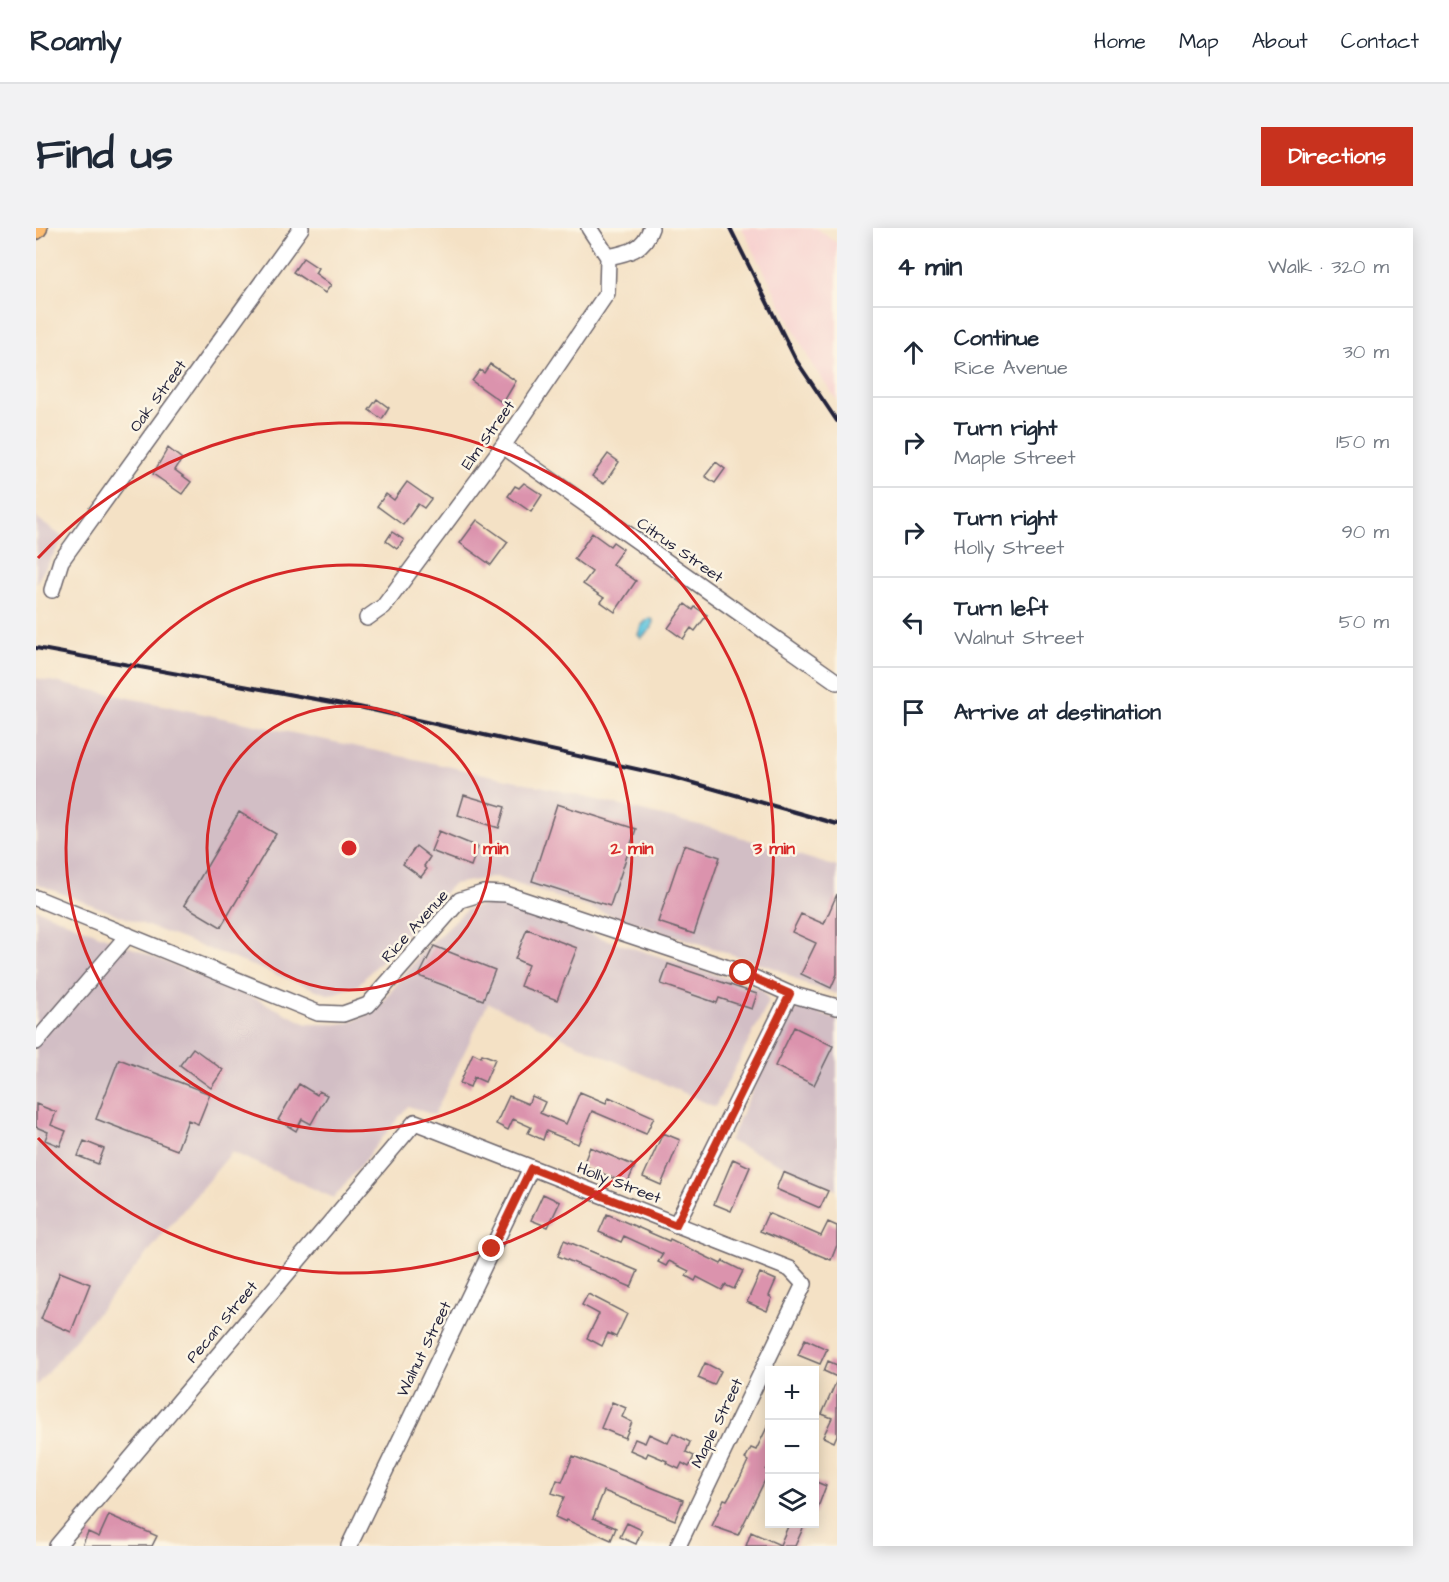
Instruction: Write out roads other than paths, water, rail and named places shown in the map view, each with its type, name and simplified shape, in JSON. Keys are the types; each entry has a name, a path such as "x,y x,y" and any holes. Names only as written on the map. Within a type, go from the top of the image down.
{"street":[{"name":"Oak Street","path":"52,590 61,561 301,228"},
{"path":"589,228 609,257 633,252 649,236 651,228"},
{"name":"Elm Street","path":"367,618 384,606 503,446 607,293 609,257"},
{"name":"Citrus Street","path":"503,446 837,681"},
{"name":"Rice Avenue","path":"36,898 318,1013 343,1014 368,1005 460,900 483,893 506,894 743,973 790,994 837,1007"},
{"path":"36,1041 128,935"},
{"path":"676,1225 790,994"},
{"name":"Holly Street","path":"415,1122 790,1269 804,1284"},
{"name":"Pecan Street","path":"57,1546 415,1122"},
{"name":"Walnut Street","path":"349,1546 531,1168"},
{"name":"Maple Street","path":"678,1546 804,1284"}],"water":[{"path":"649,618 653,620 652,628 641,638 638,635 641,626"}],"railway":[{"path":"730,228 796,360 837,421"},
{"path":"36,648 359,707 672,777 837,824"}]}
